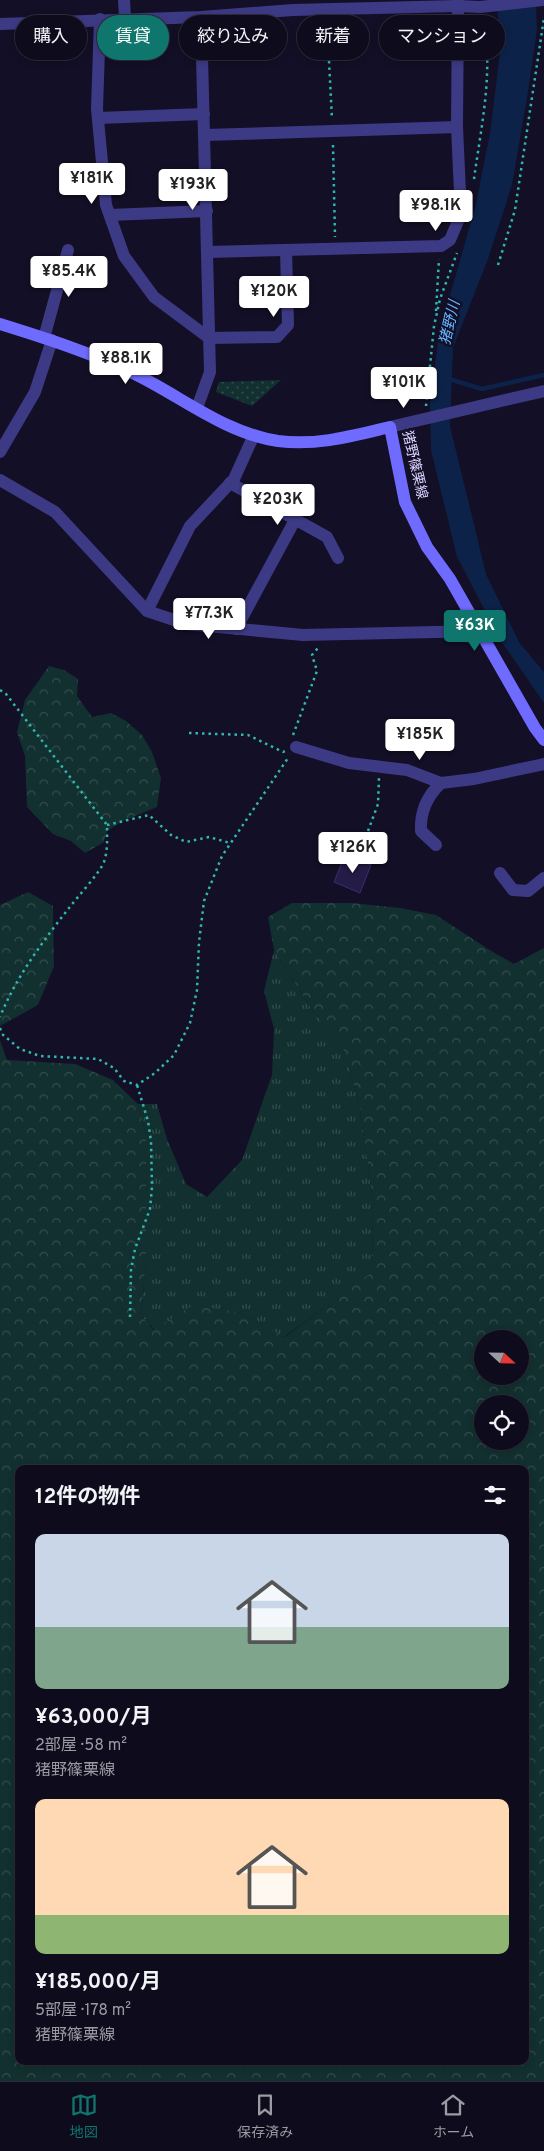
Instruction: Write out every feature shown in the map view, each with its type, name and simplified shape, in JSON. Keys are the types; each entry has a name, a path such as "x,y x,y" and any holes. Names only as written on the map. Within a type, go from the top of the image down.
{"main road":[{"name":"猪野篠栗線","path":"0,324 48,339 134,374 224,424 254,435 277,440 316,442 336,440 390,427 405,502 427,547 450,579 535,728 544,740"}],"street":[{"path":"124,0 125,15"},
{"path":"227,15 293,10 458,3 480,7 541,0"},
{"path":"208,252 442,245 450,240 460,214 457,127 458,3"},
{"path":"0,24 97,19"},
{"path":"99,60 98,118 106,205 124,256 154,297 209,338 277,336 288,325 286,250"},
{"path":"197,408 210,372 202,60"},
{"path":"98,118 204,114"},
{"path":"205,135 457,127"},
{"path":"110,215 207,211"},
{"path":"0,452 35,392 68,250"},
{"path":"390,427 467,407 544,391"},
{"path":"148,611 190,526 234,479 254,435"},
{"path":"0,480 55,512 148,611 186,624 328,635 479,631"},
{"path":"230,483 327,537 338,558"},
{"path":"236,629 295,520"},
{"path":"296,747 349,763 407,770 441,784 544,764"},
{"path":"436,845 421,831 420,817 433,791 441,784"},
{"path":"500,873 513,890 528,891 544,878"}],"path":[{"path":"498,265 515,210 544,18"},
{"path":"436,318 437,271 442,245"},
{"path":"137,1085 155,1073 174,1055 190,1023 197,990 199,942 204,901 222,856 296,747 292,732 316,671 312,655 328,635"},
{"path":"0,690 6,694 106,825 108,847 103,864 58,921 24,971 6,1002 0,1017"},
{"path":"189,733 248,735 282,752 296,747"},
{"path":"368,831 378,804 379,767"},
{"path":"106,825 149,816 171,836 186,842 209,837 230,843"},
{"path":"0,1028 2,1034 20,1049 40,1056 98,1059 114,1068 124,1081 137,1085"},
{"path":"130,1317 132,1270 135,1250 150,1209 152,1187 152,1141 137,1085"}],"green space":[{"path":"281,380 252,406 216,392 219,382"},
{"path":"49,666 64,670 78,679 77,696 92,717 111,713 126,721 142,735 152,752 161,778 157,807 123,821 107,831 104,842 85,853 71,841 53,834 27,807 25,756 17,732 25,700"},
{"path":"28,892 53,906 54,966 38,1005 0,1026 0,905"},
{"path":"292,903 352,903 400,908 436,915 514,964 544,948 544,2081 0,2081 0,1040 7,1060 75,1064 113,1080 138,1104 146,1135 146,1260 141,1316 154,1330 193,1305 237,1312 285,1337 372,1272 373,1200 359,1103 342,1044 315,1014 274,950 268,917"},
{"path":"274,950 315,1014 342,1043 359,1103 373,1200 372,1273 284,1337 237,1312 155,1330 141,1316 146,1260 146,1135 138,1104 157,1104 167,1139 186,1184 207,1197 242,1160 272,1075 274,1029 264,991"}],"water":[{"name":"猪野川","path":"497,0 536,0 537,30 512,185 488,259 453,348 450,426 486,574 519,642 544,672 544,703 501,641 457,557 431,450 430,403 439,334 476,204 490,133 499,60 505,60 505,15 498,15"}],"building":[{"path":"345,855 371,865 360,893 334,882"}],"waterway":[{"path":"446,378 482,389 544,375"}]}
